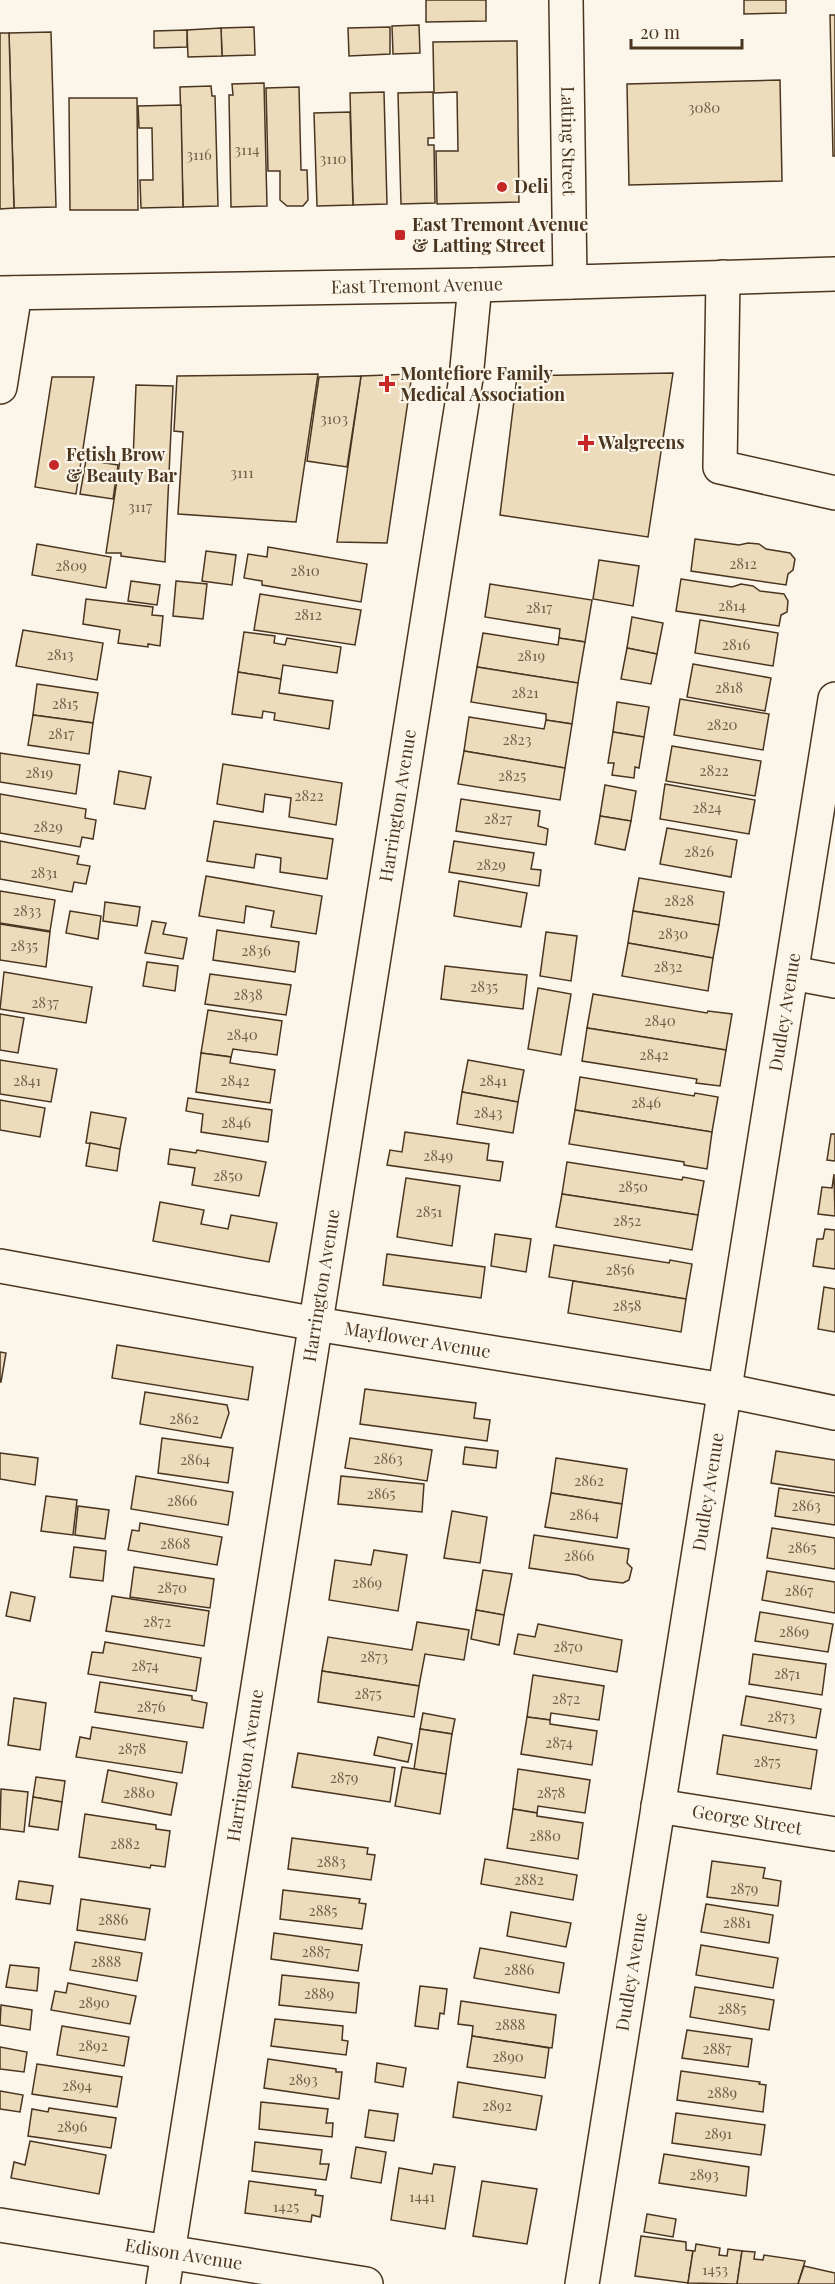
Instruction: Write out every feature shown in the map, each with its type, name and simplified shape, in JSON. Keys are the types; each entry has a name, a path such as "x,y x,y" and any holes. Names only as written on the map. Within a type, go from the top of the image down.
{"street":[{"name":"Latting Street","path":"566,0 570,282"},
{"name":"East Tremont Avenue","path":"8,293 475,285 835,274"},
{"path":"723,277 720,467 835,493"},
{"name":"Harrington Avenue","path":"163,2284 466,378 475,285"},
{"path":"0,387 8,293"},
{"name":"Dudley Avenue","path":"582,2284 724,1390 832,736 835,699"},
{"path":"792,973 835,981"},
{"name":"Mayflower Avenue","path":"0,1266 316,1324 724,1390 835,1413"},
{"name":"George Street","path":"658,1806 835,1834"},
{"name":"Edison Avenue","path":"0,2225 366,2284"}],"building":[{"path":"426,0 486,0 486,21 426,22"},
{"path":"744,0 786,0 786,13 744,14"},
{"path":"830,15 835,15 835,156 833,156"},
{"path":"419,25 420,53 393,54 392,26"},
{"path":"254,27 255,55 222,56 221,28"},
{"path":"390,27 390,54 349,56 348,28"},
{"path":"221,28 222,56 188,57 187,30"},
{"path":"187,30 187,47 154,48 154,31"},
{"path":"51,32 56,207 14,208 9,33"},
{"path":"0,33 9,33 14,208 0,209"},
{"path":"517,41 519,202 437,204 436,151 458,151 457,92 434,93 433,42"},
{"path":"780,80 782,181 629,185 627,84"},
{"path":"264,83 267,206 231,207 229,95 233,95 232,84"},
{"path":"211,86 212,96 215,96 218,206 183,207 180,87"},
{"path":"299,87 301,170 307,170 308,200 303,206 287,206 280,200 280,171 268,171 266,88"},
{"path":"384,92 387,204 353,205 350,93"},
{"path":"433,92 434,138 428,138 428,145 434,145 435,203 401,204 398,93"},
{"path":"69,98 137,98 138,210 70,210"},
{"path":"181,105 183,207 141,208 140,180 153,180 152,128 139,128 138,106"},
{"path":"350,112 353,205 317,206 314,113"},
{"name":"Walgreens","path":"673,373 648,537 500,515 517,376"},
{"path":"318,374 296,522 178,514 183,432 174,431 177,376"},
{"path":"412,374 387,543 337,542 361,376"},
{"path":"361,376 347,467 307,461 319,377"},
{"path":"52,377 94,377 76,494 35,487"},
{"path":"136,385 173,386 165,562 121,556 121,553 106,553 120,460 133,461"},
{"path":"86,460 118,465 113,499 80,494"},
{"path":"695,539 739,545 759,544 766,549 790,553 795,559 793,570 788,574 786,585 691,571"},
{"path":"37,544 111,557 106,588 32,575"},
{"path":"268,547 367,564 361,602 262,585 262,581 244,578 248,554 267,557"},
{"path":"206,551 236,555 232,585 202,581"},
{"path":"599,560 639,566 633,606 593,599"},
{"path":"681,579 732,587 741,584 753,586 760,591 784,594 788,601 787,612 781,615 779,626 676,611"},
{"path":"131,581 160,585 157,605 128,601"},
{"path":"176,581 207,584 203,619 173,616"},
{"path":"490,584 592,600 585,642 559,638 560,629 485,617"},
{"path":"260,594 361,610 355,645 254,630"},
{"path":"86,599 153,607 152,615 163,616 160,646 148,644 148,647 118,643 120,630 83,624"},
{"path":"632,617 663,623 657,654 627,648"},
{"path":"700,620 778,633 773,666 695,653"},
{"path":"23,630 103,643 97,680 16,666"},
{"path":"244,632 275,636 274,643 285,645 287,638 341,647 337,673 283,665 281,679 238,672"},
{"path":"483,633 558,645 559,638 585,642 578,683 477,667"},
{"path":"627,648 657,654 651,684 621,679"},
{"path":"693,664 771,678 765,711 687,697"},
{"path":"477,667 578,683 572,724 546,720 546,714 471,702"},
{"path":"238,672 281,679 279,693 333,701 329,729 274,720 275,713 263,711 262,718 232,714"},
{"path":"37,684 98,693 93,723 33,715"},
{"path":"680,699 769,714 763,750 674,735"},
{"path":"617,702 649,707 644,737 613,732"},
{"path":"33,715 93,723 89,754 28,745"},
{"path":"469,717 544,729 546,720 572,724 565,768 464,751"},
{"path":"613,732 644,737 639,768 635,767 634,778 612,775 614,763 608,763"},
{"path":"672,746 761,761 755,796 666,781"},
{"path":"464,751 565,768 560,800 458,784"},
{"path":"0,753 80,765 76,794 0,782"},
{"path":"223,764 342,783 336,825 289,817 291,798 265,794 263,812 217,804"},
{"path":"119,771 151,777 145,809 114,804"},
{"path":"665,784 755,800 749,834 660,819"},
{"path":"605,785 636,791 631,821 600,816"},
{"path":"0,794 86,809 85,818 96,820 93,839 82,837 80,847 0,833"},
{"path":"461,799 540,811 538,826 548,829 546,845 456,831"},
{"path":"600,816 631,821 625,850 595,844"},
{"path":"214,821 333,839 327,879 280,872 281,858 256,854 254,868 207,861"},
{"path":"667,828 737,840 731,877 660,864"},
{"path":"0,841 79,856 77,864 90,866 86,884 74,882 72,892 0,879"},
{"path":"454,841 534,853 531,869 541,870 539,886 449,872"},
{"path":"206,876 322,896 316,934 271,927 274,911 246,906 244,923 199,916"},
{"path":"639,878 724,892 719,925 633,911"},
{"path":"459,881 527,893 521,927 454,916"},
{"path":"0,891 55,900 50,931 0,923"},
{"path":"105,902 140,907 137,926 103,921"},
{"path":"70,911 101,916 98,939 66,933"},
{"path":"633,911 719,925 713,958 628,943"},
{"path":"152,921 166,923 163,934 187,938 183,959 145,953"},
{"path":"0,924 50,932 46,967 0,960"},
{"path":"217,930 299,942 295,972 213,960"},
{"path":"546,932 577,936 571,981 540,976"},
{"path":"628,943 713,958 708,991 622,976"},
{"path":"147,962 178,966 175,991 143,986"},
{"path":"445,966 527,975 523,1009 441,999"},
{"path":"4,972 92,987 86,1023 0,1009"},
{"path":"210,974 291,985 286,1015 205,1004"},
{"path":"538,988 571,994 561,1055 528,1049"},
{"path":"593,994 707,1013 708,1011 732,1014 726,1050 587,1028"},
{"path":"208,1010 282,1021 277,1055 233,1049 231,1057 201,1053"},
{"path":"0,1014 24,1018 18,1053 0,1050"},
{"path":"587,1028 726,1050 720,1086 696,1083 697,1079 582,1061"},
{"path":"201,1053 231,1057 230,1063 275,1070 270,1103 196,1092"},
{"path":"0,1060 57,1069 51,1102 0,1094"},
{"path":"468,1060 524,1070 518,1102 462,1092"},
{"path":"580,1077 694,1096 695,1093 718,1097 712,1132 575,1110"},
{"path":"462,1092 518,1102 513,1133 457,1124"},
{"path":"188,1098 272,1110 268,1142 201,1132 203,1114 186,1111"},
{"path":"0,1100 45,1108 40,1137 0,1130"},
{"path":"575,1110 712,1132 707,1169 684,1165 684,1162 569,1144"},
{"path":"91,1112 126,1118 120,1149 86,1143"},
{"path":"405,1132 489,1144 487,1160 503,1162 500,1181 387,1165 390,1150 402,1152"},
{"path":"831,1134 835,1134 835,1161 827,1160"},
{"path":"90,1143 120,1149 117,1171 86,1166"},
{"path":"170,1149 196,1153 197,1150 266,1162 259,1196 192,1185 195,1168 168,1164"},
{"path":"567,1162 682,1180 683,1177 704,1181 698,1215 562,1194"},
{"path":"834,1174 835,1216 818,1214 822,1187 832,1188"},
{"path":"406,1178 460,1186 452,1246 397,1237"},
{"path":"562,1194 698,1215 692,1250 556,1227"},
{"path":"160,1202 204,1210 201,1224 228,1229 231,1215 277,1223 269,1262 153,1241"},
{"path":"825,1229 835,1230 835,1269 813,1266 817,1239 823,1239"},
{"path":"495,1234 531,1239 526,1272 491,1266"},
{"path":"554,1245 669,1263 670,1260 692,1264 686,1299 549,1277"},
{"path":"387,1254 485,1267 481,1298 383,1285"},
{"path":"573,1281 686,1299 681,1332 568,1313"},
{"path":"824,1287 835,1289 835,1332 818,1329"},
{"path":"117,1345 253,1367 248,1400 112,1378"},
{"path":"0,1352 6,1353 1,1382 0,1382"},
{"path":"365,1389 476,1403 474,1418 490,1420 487,1441 360,1424"},
{"path":"145,1392 227,1405 229,1413 221,1438 140,1424"},
{"path":"162,1438 233,1448 228,1483 158,1473"},
{"path":"350,1438 432,1450 427,1481 345,1468"},
{"path":"465,1447 498,1451 496,1468 463,1464"},
{"path":"776,1451 835,1460 835,1493 771,1483"},
{"path":"0,1453 38,1458 35,1485 0,1479"},
{"path":"556,1458 627,1469 622,1504 551,1493"},
{"path":"136,1476 233,1492 228,1525 131,1509"},
{"path":"341,1476 424,1484 422,1512 338,1504"},
{"path":"779,1488 835,1496 835,1525 775,1516"},
{"path":"551,1493 622,1504 617,1538 545,1527"},
{"path":"46,1496 77,1500 73,1535 41,1531"},
{"path":"78,1506 109,1510 105,1539 75,1535"},
{"path":"452,1511 487,1517 480,1563 444,1558"},
{"path":"140,1523 222,1537 217,1565 128,1550 132,1530 139,1531"},
{"path":"772,1528 835,1538 835,1569 767,1558"},
{"path":"534,1535 629,1549 627,1563 632,1568 629,1580 623,1583 589,1579 578,1575 529,1568"},
{"path":"74,1547 106,1551 103,1581 70,1577"},
{"path":"374,1550 407,1555 398,1611 329,1600 335,1560 371,1565"},
{"path":"134,1567 214,1579 210,1608 130,1597"},
{"path":"483,1570 512,1574 504,1615 476,1610"},
{"path":"767,1571 835,1582 835,1613 762,1600"},
{"path":"11,1592 35,1597 30,1621 6,1616"},
{"path":"112,1596 209,1611 204,1646 106,1631"},
{"path":"476,1610 504,1615 499,1645 471,1639"},
{"path":"760,1612 833,1624 828,1652 755,1641"},
{"path":"417,1622 469,1630 464,1660 425,1654 419,1686 322,1671 328,1637 412,1650"},
{"path":"538,1624 622,1640 617,1672 514,1654 518,1634 535,1637"},
{"path":"105,1642 201,1658 196,1691 88,1674 92,1652 103,1653"},
{"path":"753,1654 826,1664 822,1695 749,1684"},
{"path":"322,1671 419,1686 414,1717 318,1702"},
{"path":"533,1675 604,1686 599,1720 551,1713 550,1720 527,1717"},
{"path":"100,1682 192,1696 192,1700 207,1703 203,1728 95,1712"},
{"path":"746,1696 821,1709 816,1738 741,1725"},
{"path":"14,1698 46,1703 40,1750 8,1745"},
{"path":"423,1713 455,1719 452,1734 420,1729"},
{"path":"527,1717 550,1720 550,1724 597,1731 592,1765 521,1754"},
{"path":"92,1727 187,1742 182,1773 76,1757 80,1737 90,1739"},
{"path":"420,1729 452,1734 446,1774 414,1769"},
{"path":"723,1735 817,1750 811,1789 717,1774"},
{"path":"378,1737 412,1744 408,1762 374,1755"},
{"path":"298,1753 395,1768 390,1802 292,1787"},
{"path":"402,1767 446,1774 440,1814 395,1806"},
{"path":"518,1769 590,1780 585,1813 538,1806 537,1813 513,1809"},
{"path":"108,1770 177,1783 171,1815 102,1802"},
{"path":"36,1777 65,1781 62,1802 33,1797"},
{"path":"1,1789 28,1792 24,1832 0,1829"},
{"path":"33,1797 62,1802 58,1830 29,1826"},
{"path":"513,1809 537,1813 537,1816 583,1823 578,1859 507,1848"},
{"path":"85,1814 156,1825 156,1829 170,1831 165,1867 151,1865 150,1868 79,1857"},
{"path":"292,1838 368,1848 367,1854 375,1855 371,1880 288,1869"},
{"path":"485,1859 577,1875 573,1900 481,1884"},
{"path":"712,1861 765,1868 763,1878 781,1881 778,1906 707,1897"},
{"path":"19,1881 53,1886 50,1904 16,1899"},
{"path":"283,1890 360,1899 359,1903 366,1904 362,1929 280,1919"},
{"path":"81,1899 150,1909 145,1940 77,1930"},
{"path":"706,1904 773,1915 769,1943 701,1932"},
{"path":"511,1912 571,1923 566,1947 507,1936"},
{"path":"274,1933 362,1945 358,1971 271,1959"},
{"path":"75,1942 142,1953 137,1981 70,1970"},
{"path":"701,1945 778,1958 773,1988 696,1975"},
{"path":"480,1948 564,1963 559,1993 474,1978"},
{"path":"10,1965 39,1968 37,1991 6,1987"},
{"path":"282,1975 359,1983 356,2013 279,2005"},
{"path":"68,1983 136,1996 130,2024 51,2010 55,1991 66,1993"},
{"path":"420,1986 447,1989 444,2014 440,2013 438,2029 415,2026"},
{"path":"695,1987 774,2000 769,2030 690,2017"},
{"path":"461,2001 556,2015 552,2048 472,2036 473,2026 458,2024"},
{"path":"1,2005 32,2010 30,2030 0,2025"},
{"path":"275,2019 343,2026 342,2040 348,2041 346,2055 271,2046"},
{"path":"62,2026 129,2037 124,2066 57,2055"},
{"path":"687,2030 752,2039 748,2067 682,2058"},
{"path":"472,2036 549,2048 545,2078 467,2067"},
{"path":"0,2047 27,2052 24,2072 0,2069"},
{"path":"268,2059 336,2069 336,2072 342,2072 339,2099 264,2088"},
{"path":"377,2063 406,2068 403,2087 375,2082"},
{"path":"37,2064 122,2077 117,2107 32,2094"},
{"path":"681,2071 760,2082 759,2084 766,2085 763,2112 677,2100"},
{"path":"458,2082 542,2096 536,2130 453,2117"},
{"path":"0,2091 23,2095 20,2112 0,2109"},
{"path":"261,2102 328,2109 326,2123 333,2123 332,2137 259,2129"},
{"path":"49,2108 116,2118 111,2148 28,2136 32,2109 48,2112"},
{"path":"369,2110 398,2114 394,2141 365,2137"},
{"path":"676,2113 765,2125 761,2155 672,2143"},
{"path":"30,2141 106,2155 99,2194 11,2178 14,2162 25,2165"},
{"path":"255,2142 322,2150 320,2164 329,2164 326,2180 252,2171"},
{"path":"356,2147 386,2152 381,2183 351,2178"},
{"path":"664,2154 749,2167 746,2196 659,2183"},
{"path":"434,2164 455,2167 445,2229 391,2220 399,2168 432,2174"},
{"path":"249,2181 316,2190 315,2195 323,2196 320,2217 312,2215 311,2222 245,2213"},
{"path":"482,2181 537,2189 527,2244 473,2236"},
{"path":"647,2214 676,2219 673,2237 644,2232"},
{"path":"641,2236 686,2242 686,2250 693,2251 688,2283 635,2276"},
{"path":"696,2244 720,2248 719,2255 727,2256 728,2249 742,2251 737,2284 688,2283"},
{"path":"742,2251 755,2252 754,2259 763,2260 764,2255 805,2261 798,2284 737,2284"},
{"path":"804,2266 835,2273 835,2284 798,2284"}],"place":[{"name":"Deli","path":"502,187"},
{"name":"East Tremont Avenue & Latting Street","path":"400,235"},
{"name":"Montefiore Family Medical Association","path":"387,384"},
{"name":"Walgreens","path":"586,443"},
{"name":"Fetish Brow & Beauty Bar","path":"54,465"}]}
